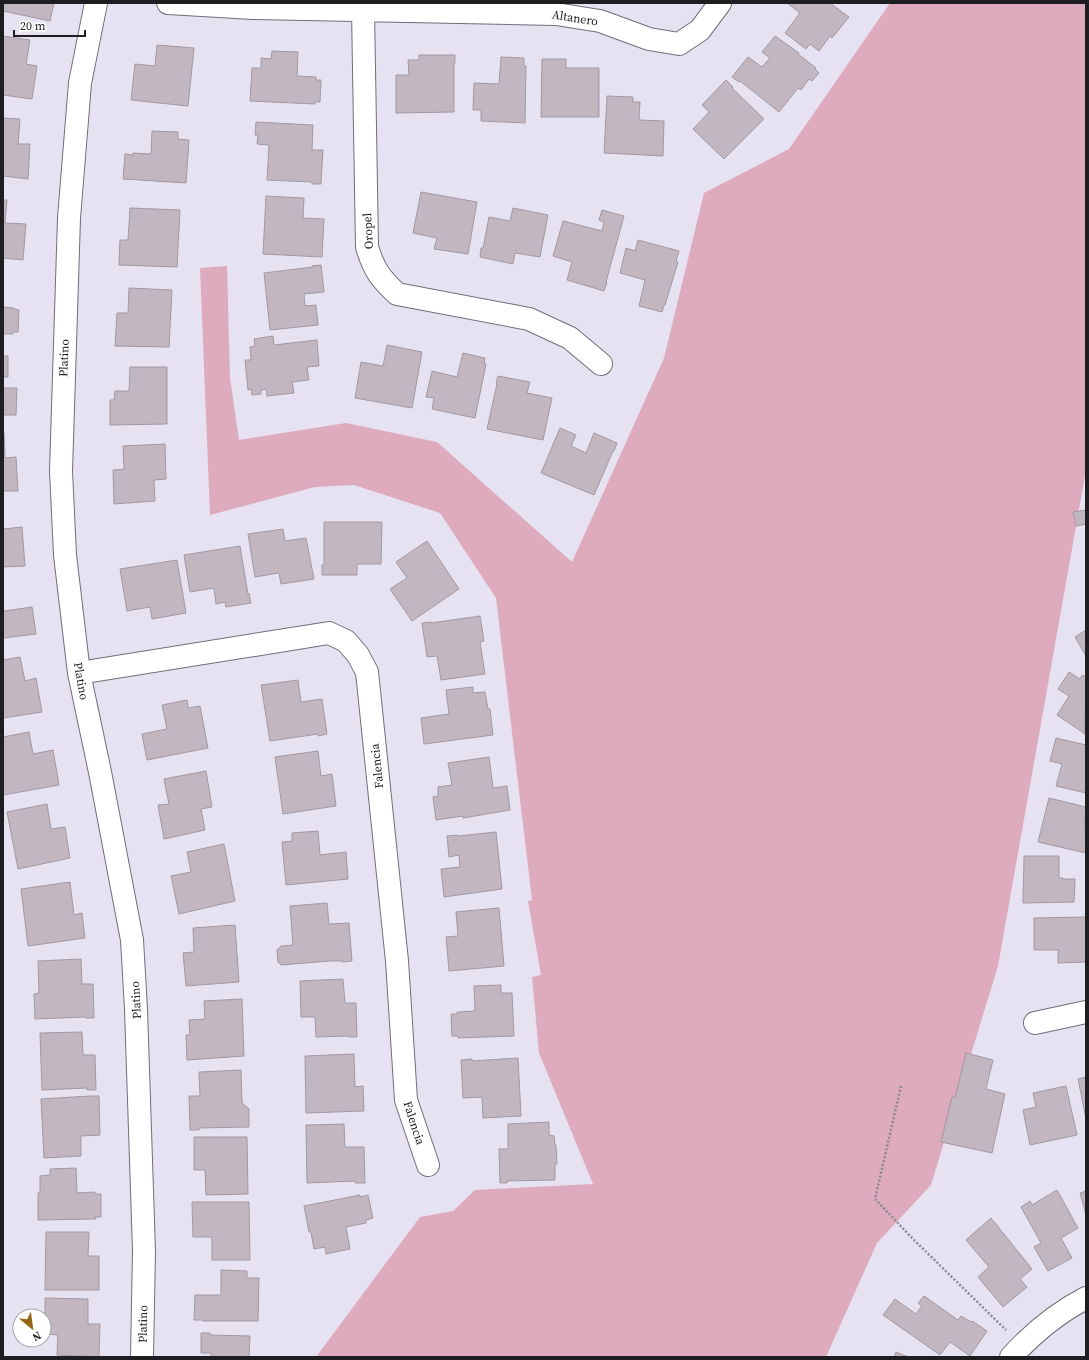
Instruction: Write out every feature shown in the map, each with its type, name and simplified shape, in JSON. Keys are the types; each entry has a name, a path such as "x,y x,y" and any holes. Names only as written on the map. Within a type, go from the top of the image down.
{"street":[{"name":"Platino","path":"96,3 80,83 69,218 61,471 65,555 79,673 132,940 136,1009 144,1251 142,1357"},
{"name":"Altanero","path":"168,3 253,8 556,14 600,21 649,39 679,44 700,30 720,3"},
{"name":"Oropel","path":"363,9 367,247 372,264 382,280 397,294 529,319 570,338 602,364"},
{"name":"Falencia","path":"79,673 329,633 346,641 358,655 367,672 368,680 397,961 406,1100 428,1165"},
{"path":"1035,1023 1086,1012"},
{"path":"1016,1351 1047,1322 1086,1298"}],"path":[{"path":"901,1086 875,1199 1016,1351"}],"shaded area":[{"path":"890,3 1086,3 1086,470 998,966 931,1185 877,1243 826,1357 316,1357 420,1217 453,1211 475,1190 593,1184 539,1053 532,977 541,975 528,901 532,900 496,598 440,513 354,485 315,487 210,515 200,268 227,266 230,378 239,440 346,423 437,442 572,562 664,358 704,193 789,149"}],"building":[{"path":"3,3 54,3 50,21 3,11"},
{"path":"787,3 830,3 849,17 832,38 830,36 819,51 810,44 806,49 785,33 800,13"},
{"path":"3,36 30,40 26,64 37,66 32,99 3,95"},
{"path":"775,36 799,53 798,54 816,68 815,69 819,73 812,81 809,79 801,90 798,88 779,112 740,81 739,82 732,77 748,57 762,67 770,58 762,52"},
{"path":"157,45 194,48 188,106 131,100 135,64 155,66"},
{"path":"272,51 298,52 297,76 316,77 316,80 321,80 320,102 315,102 315,104 250,101 252,68 261,68 261,58 271,59"},
{"path":"419,55 455,55 454,112 396,113 396,75 409,75 408,60 419,60"},
{"path":"501,57 524,58 524,66 526,66 525,123 481,121 481,110 473,110 474,83 499,84"},
{"path":"542,59 566,59 566,68 599,68 599,117 541,117"},
{"path":"726,80 733,87 732,88 764,119 724,159 693,129 709,112 702,105"},
{"path":"607,96 633,97 633,102 640,102 639,120 664,121 663,156 604,153"},
{"path":"3,118 20,119 18,144 30,144 28,179 3,176"},
{"path":"256,122 313,125 312,150 323,150 321,184 312,184 312,182 267,180 269,145 257,144 258,135 255,135"},
{"path":"152,131 178,132 178,139 189,140 186,183 123,179 125,154 151,154"},
{"path":"421,192 477,202 468,254 434,249 437,238 413,233"},
{"path":"266,196 304,198 303,218 324,219 322,257 263,254"},
{"path":"3,200 7,200 5,223 26,224 23,260 3,258"},
{"path":"130,208 180,210 177,267 119,265 120,240 128,240"},
{"path":"513,208 548,215 540,257 515,253 513,264 480,257 489,217 510,221"},
{"path":"602,210 624,216 604,291 567,280 572,262 553,256 563,221 602,231 604,222 599,220"},
{"path":"638,240 679,251 676,261 678,262 662,312 639,306 645,280 620,273 626,248 635,251"},
{"path":"321,265 324,292 304,294 305,306 316,305 318,325 270,330 264,273"},
{"path":"129,288 172,290 169,347 115,346 117,313 128,313"},
{"path":"3,307 19,310 18,332 13,332 13,334 3,334"},
{"path":"273,336 274,345 317,340 319,366 307,367 309,380 292,382 294,393 267,396 266,389 261,390 261,394 252,395 251,389 248,390 245,360 251,360 250,347 255,346 254,339"},
{"path":"387,345 422,352 412,408 355,398 361,362 383,366"},
{"path":"463,353 485,358 484,363 486,364 475,418 432,409 434,398 426,397 432,371 457,377"},
{"path":"3,356 8,356 8,377 3,377"},
{"path":"130,367 167,367 167,424 110,425 110,400 114,400 115,391 129,391"},
{"path":"498,376 530,382 527,393 552,398 543,440 487,429"},
{"path":"3,388 17,388 16,415 3,415"},
{"path":"560,428 576,435 571,446 586,453 594,433 617,443 594,495 541,473"},
{"path":"3,433 5,458 16,457 18,491 3,491"},
{"path":"165,444 166,479 154,480 155,501 114,504 113,470 124,469 123,446"},
{"path":"1086,510 1086,524 1076,526 1073,512"},
{"path":"324,522 382,522 381,564 357,564 357,575 322,575 322,565 324,565"},
{"path":"22,527 25,566 3,567 3,529"},
{"path":"283,529 285,541 306,538 314,579 281,584 279,573 255,577 248,534"},
{"path":"427,541 459,589 412,621 390,589 407,578 396,562"},
{"path":"240,546 248,594 249,593 251,603 226,607 225,602 216,604 214,588 190,592 184,555"},
{"path":"177,560 186,613 152,619 150,607 127,611 120,569"},
{"path":"3,604 4,611 32,607 36,634 3,638"},
{"path":"480,616 484,641 480,642 485,674 441,680 437,656 427,657 422,623"},
{"path":"1086,630 1086,656 1075,637"},
{"path":"20,657 25,681 36,678 42,712 3,718 3,660"},
{"path":"1069,672 1080,679 1082,675 1086,677 1085,734 1057,715 1069,696 1058,689"},
{"path":"298,680 301,702 322,699 327,734 270,741 261,685"},
{"path":"473,687 473,693 485,692 488,709 490,709 493,735 424,744 421,718 449,714 446,690"},
{"path":"187,700 188,708 200,706 208,748 147,760 142,734 167,729 162,705"},
{"path":"29,732 33,754 53,750 59,785 3,795 3,737"},
{"path":"1056,738 1086,745 1086,793 1056,786 1062,764 1050,761"},
{"path":"318,751 321,776 332,774 336,806 283,814 275,757"},
{"path":"489,757 493,788 507,786 510,810 463,818 463,816 436,820 433,797 438,796 438,787 452,785 448,763"},
{"path":"206,771 212,807 201,809 205,830 164,839 158,805 169,804 164,779"},
{"path":"1049,798 1086,807 1086,853 1038,842"},
{"path":"47,804 51,829 65,827 70,858 18,869 7,812"},
{"path":"318,831 320,855 346,852 348,879 286,885 282,842 292,841 292,833"},
{"path":"496,832 502,889 444,897 441,869 460,867 459,855 449,857 447,836"},
{"path":"224,844 235,901 179,914 171,876 191,872 187,852"},
{"path":"1024,856 1059,856 1059,878 1075,879 1074,902 1023,903"},
{"path":"70,882 74,915 82,913 85,938 28,946 21,889"},
{"path":"327,903 329,924 349,923 352,961 330,961 281,965 278,962 277,950 281,946 293,945 290,906"},
{"path":"499,908 504,966 449,971 446,937 458,936 456,912"},
{"path":"1086,917 1086,962 1058,963 1058,950 1034,950 1034,918"},
{"path":"235,925 239,982 186,986 183,953 194,952 193,928"},
{"path":"81,959 82,984 93,984 94,1018 35,1019 34,994 39,993 38,961"},
{"path":"343,979 345,1003 356,1003 357,1037 316,1037 315,1017 301,1017 300,981"},
{"path":"501,985 501,993 512,993 514,1036 458,1038 458,1036 452,1036 451,1014 457,1014 457,1012 475,1011 474,986"},
{"path":"242,999 244,1056 187,1060 186,1035 190,1035 189,1020 205,1019 204,1001"},
{"path":"82,1032 83,1055 95,1055 96,1090 87,1090 87,1088 42,1090 40,1033"},
{"path":"966,1053 993,1060 986,1089 1005,1094 992,1153 941,1142 952,1097 955,1098"},
{"path":"354,1054 355,1087 363,1086 364,1111 306,1113 305,1056"},
{"path":"518,1058 521,1116 483,1118 482,1097 463,1098 461,1060 472,1059 472,1061"},
{"path":"241,1070 242,1103 249,1109 249,1127 199,1128 199,1130 190,1130 189,1096 200,1096 199,1072"},
{"path":"1086,1077 1086,1119 1078,1079"},
{"path":"1066,1086 1077,1135 1030,1145 1023,1110 1036,1107 1033,1093"},
{"path":"99,1096 100,1135 81,1136 81,1156 44,1158 41,1099"},
{"path":"549,1122 549,1135 554,1136 556,1145 557,1164 555,1164 555,1180 507,1181 507,1183 500,1183 499,1149 508,1149 508,1124"},
{"path":"344,1124 345,1147 364,1147 365,1183 355,1183 355,1181 307,1183 306,1125"},
{"path":"194,1137 247,1137 248,1194 206,1195 205,1170 194,1170"},
{"path":"76,1168 77,1193 95,1192 95,1194 101,1194 101,1217 95,1217 96,1219 38,1220 38,1193 40,1193 40,1176 50,1175 50,1169"},
{"path":"1057,1190 1078,1228 1061,1238 1072,1258 1048,1271 1034,1247 1041,1243 1021,1207 1030,1201 1032,1205"},
{"path":"1086,1191 1086,1215 1080,1193"},
{"path":"360,1195 360,1197 368,1195 373,1218 366,1220 366,1223 346,1227 350,1249 326,1254 325,1247 314,1249 304,1206"},
{"path":"192,1202 249,1202 250,1260 212,1260 212,1237 193,1237"},
{"path":"991,1218 1032,1269 1020,1279 1027,1287 1003,1307 978,1277 989,1267 966,1240"},
{"path":"46,1232 89,1232 88,1256 99,1256 99,1290 45,1290"},
{"path":"221,1270 247,1271 247,1278 259,1278 258,1321 194,1320 195,1295 221,1295"},
{"path":"924,1296 958,1320 961,1316 987,1331 970,1356 950,1342 940,1355 883,1315 895,1299 916,1314 922,1306 918,1303"},
{"path":"45,1298 88,1299 88,1324 100,1324 99,1357 57,1355 58,1335 52,1335 52,1308 45,1308"},
{"path":"201,1333 210,1333 210,1335 250,1336 249,1357 211,1357 211,1353 201,1353"},
{"path":"896,1352 908,1357 894,1357"}]}
